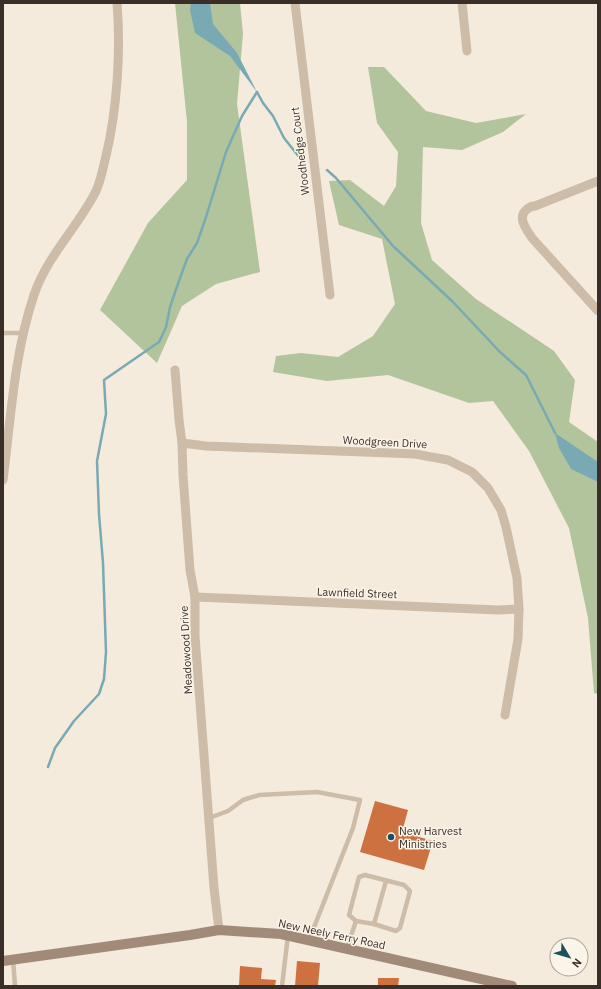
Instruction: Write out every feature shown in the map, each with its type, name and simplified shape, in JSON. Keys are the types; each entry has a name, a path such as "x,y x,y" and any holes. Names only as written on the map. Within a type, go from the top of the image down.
{"street":[{"path":"3,480 16,371 24,333 35,294 42,276 53,257 88,205 95,191 110,142 115,96 118,44 117,3"},
{"name":"Woodhedge Court","path":"295,3 330,296"},
{"path":"462,3 467,51"},
{"path":"598,181 556,198 531,206 525,211 523,220 524,226 532,238 598,311"},
{"name":"Meadowood Drive","path":"175,370 182,443 190,570 195,597 195,636 214,888 219,930"},
{"name":"Woodgreen Drive","path":"182,443 206,446 415,454 439,458 460,465 472,472 484,482 500,510 506,527 517,578 519,609 518,639 505,715"},
{"name":"Lawnfield Street","path":"195,597 498,610 519,609"},
{"name":"New Neely Ferry Road","path":"8,960 219,930 244,931 288,935 347,948 480,982 512,986"}],"lane":[{"path":"3,333 24,333"},
{"path":"209,818 228,811 243,800 259,795 317,792 360,800 353,828 309,940"},
{"path":"365,875 386,881 404,885 410,891 400,928 396,931 374,924 356,921 349,915 359,877 365,875"},
{"path":"374,924 386,881"},
{"path":"347,948 356,921"},
{"path":"282,986 288,935"},
{"path":"8,960 16,986"}],"green space":[{"path":"175,3 240,3 243,34 237,104 260,272 216,284 182,306 157,363 100,310 148,223 187,180 187,122"},
{"path":"368,67 384,67 426,111 476,123 526,114 503,132 462,150 423,147 421,223 432,260 476,299 554,351 575,380 569,422 598,442 598,694 594,693 588,618 569,528 529,451 493,401 469,403 388,375 327,381 273,372 276,356 301,353 338,357 373,336 395,304 382,239 339,225 329,181 350,180 384,206 396,186 398,152 377,123"}],"water":[{"path":"191,3 210,3 213,24 237,53 257,92 230,56 195,33 190,10"},
{"path":"555,433 598,462 598,482 571,469 559,448"}],"building":[{"name":"New Harvest Ministries","path":"375,801 408,810 402,832 433,841 424,870 360,852"},
{"path":"297,961 320,963 318,986 295,986"},
{"path":"240,966 262,968 261,979 276,980 275,986 239,986"},
{"path":"378,978 399,978 398,986 378,986"}],"waterway":[{"path":"257,92 273,116 284,138 304,163"},
{"path":"48,767 55,748 74,721 99,694 104,679 106,652 97,461 106,414 104,380 159,342 166,327 170,307 187,259 197,243 226,152 242,116 257,92"},
{"path":"327,170 336,178 393,246 452,301 500,352 526,375 555,433"}],"place":[{"name":"New Harvest Ministries","path":"391,837"}]}
